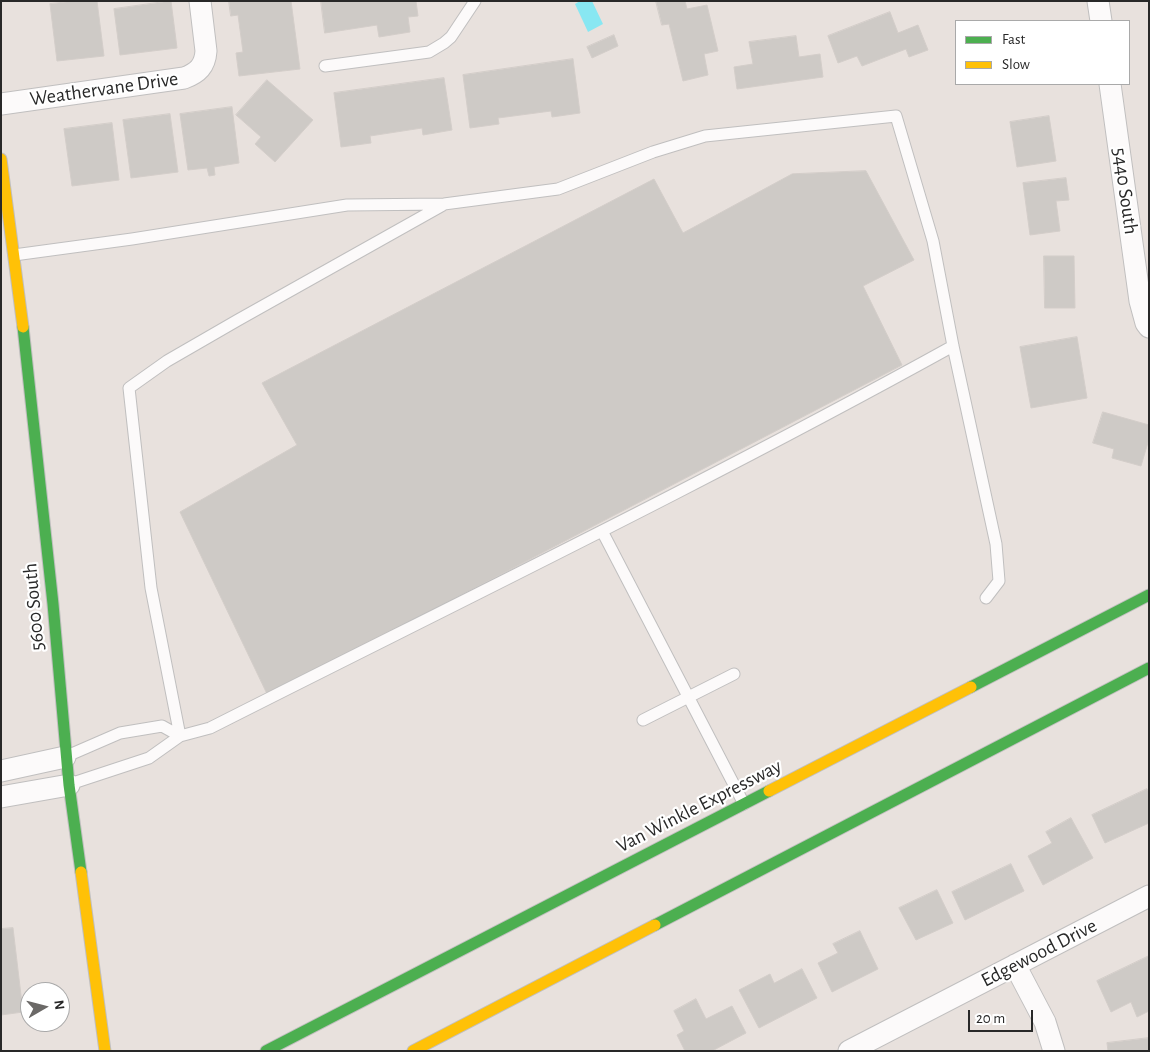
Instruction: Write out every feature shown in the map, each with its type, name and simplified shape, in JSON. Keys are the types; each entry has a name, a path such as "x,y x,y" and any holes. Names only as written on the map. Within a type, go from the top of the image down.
{"main road":[{"name":"5600 South","path":"1,159 14,255 14,284 30,384 53,604 65,757 105,1051"},
{"name":"Van Winkle Expressway","path":"266,1051 1149,595"},
{"path":"413,1051 1149,668"}],"street":[{"name":"Weathervane Drive","path":"1,104 184,78 192,75 203,66 206,51 200,1"},
{"path":"1098,1 1101,20"},
{"name":"5440 South","path":"1110,85 1140,301 1146,323 1149,327"},
{"path":"1,771 65,757"},
{"path":"1,797 69,785"},
{"name":"Edgewood Drive","path":"849,1051 1149,896"},
{"path":"1015,965 1045,1022 1054,1051"}],"lane":[{"path":"325,66 429,52 451,37 475,1"},
{"path":"14,255 132,239 347,205 444,204 558,189 653,152 705,136 896,116 932,240 996,544 999,581 986,598"},
{"path":"180,736 151,588 129,388 167,362 222,329 444,204"},
{"path":"69,785 148,758 180,736 210,728 602,531 879,387 953,346"},
{"path":"602,531 744,804"},
{"path":"643,720 734,674"},
{"path":"65,757 120,733 162,726 180,736"}],"water":[{"path":"580,1 592,1 603,24 588,32 575,4"}],"building":[{"path":"97,1 104,56 57,61 50,4"},
{"path":"171,1 177,48 120,55 114,9"},
{"path":"229,1 291,1 300,69 239,76 236,53 243,52 238,15 231,16"},
{"path":"321,1 416,1 418,16 408,17 410,32 379,37 377,25 325,33"},
{"path":"656,1 685,1 687,9 707,5 718,51 704,54 708,75 683,81 669,24 662,25"},
{"path":"890,12 898,33 918,25 928,50 909,57 906,49 862,66 857,56 838,63 828,36"},
{"path":"614,35 618,46 592,58 587,47"},
{"path":"796,36 799,57 820,54 823,77 737,89 734,67 753,64 749,42"},
{"path":"573,59 580,113 552,117 551,111 498,118 499,124 470,128 463,75"},
{"path":"444,78 452,130 423,135 422,128 370,136 371,143 341,147 334,93"},
{"path":"267,80 313,120 275,162 255,144 261,137 236,115"},
{"path":"232,107 239,163 214,167 215,175 209,176 207,168 188,170 180,114"},
{"path":"170,114 178,172 131,178 123,120"},
{"path":"1049,116 1056,161 1017,167 1010,122"},
{"path":"112,123 119,180 72,186 64,129"},
{"path":"866,171 914,260 863,286 902,365 268,696 180,512 297,445 262,383 654,179 683,233 792,174"},
{"path":"1066,178 1069,200 1056,201 1060,231 1030,235 1023,183"},
{"path":"1044,256 1074,256 1075,308 1045,308"},
{"path":"1077,337 1087,398 1031,408 1020,347"},
{"path":"1103,412 1149,425 1149,439 1141,466 1112,458 1114,449 1093,443"},
{"path":"1147,789 1149,793 1149,823 1105,843 1092,815"},
{"path":"1071,818 1093,858 1043,885 1028,856 1052,843 1046,832"},
{"path":"1011,864 1024,891 965,920 952,892"},
{"path":"937,890 953,923 916,940 899,908"},
{"path":"13,928 20,987 20,1012 1,1015 1,929"},
{"path":"860,931 878,969 832,992 818,963 838,953 833,944"},
{"path":"1149,956 1149,1011 1137,1017 1131,1002 1111,1012 1097,981"},
{"path":"802,969 817,998 759,1028 739,990 770,974 774,983"},
{"path":"696,999 706,1019 732,1006 746,1033 712,1051 685,1051 677,1035 684,1031 674,1011"},
{"path":"1149,1038 1149,1051 1108,1051 1107,1043"}],"traffic: fast":[{"path":"23,327 53,604 69,785 81,872"},
{"path":"971,687 1149,595"},
{"path":"655,925 1149,668"},
{"path":"266,1051 769,791"}],"traffic: slow":[{"path":"1,159 23,327"},
{"path":"769,791 971,687"},
{"path":"81,872 105,1051"},
{"path":"413,1051 655,925"}]}
